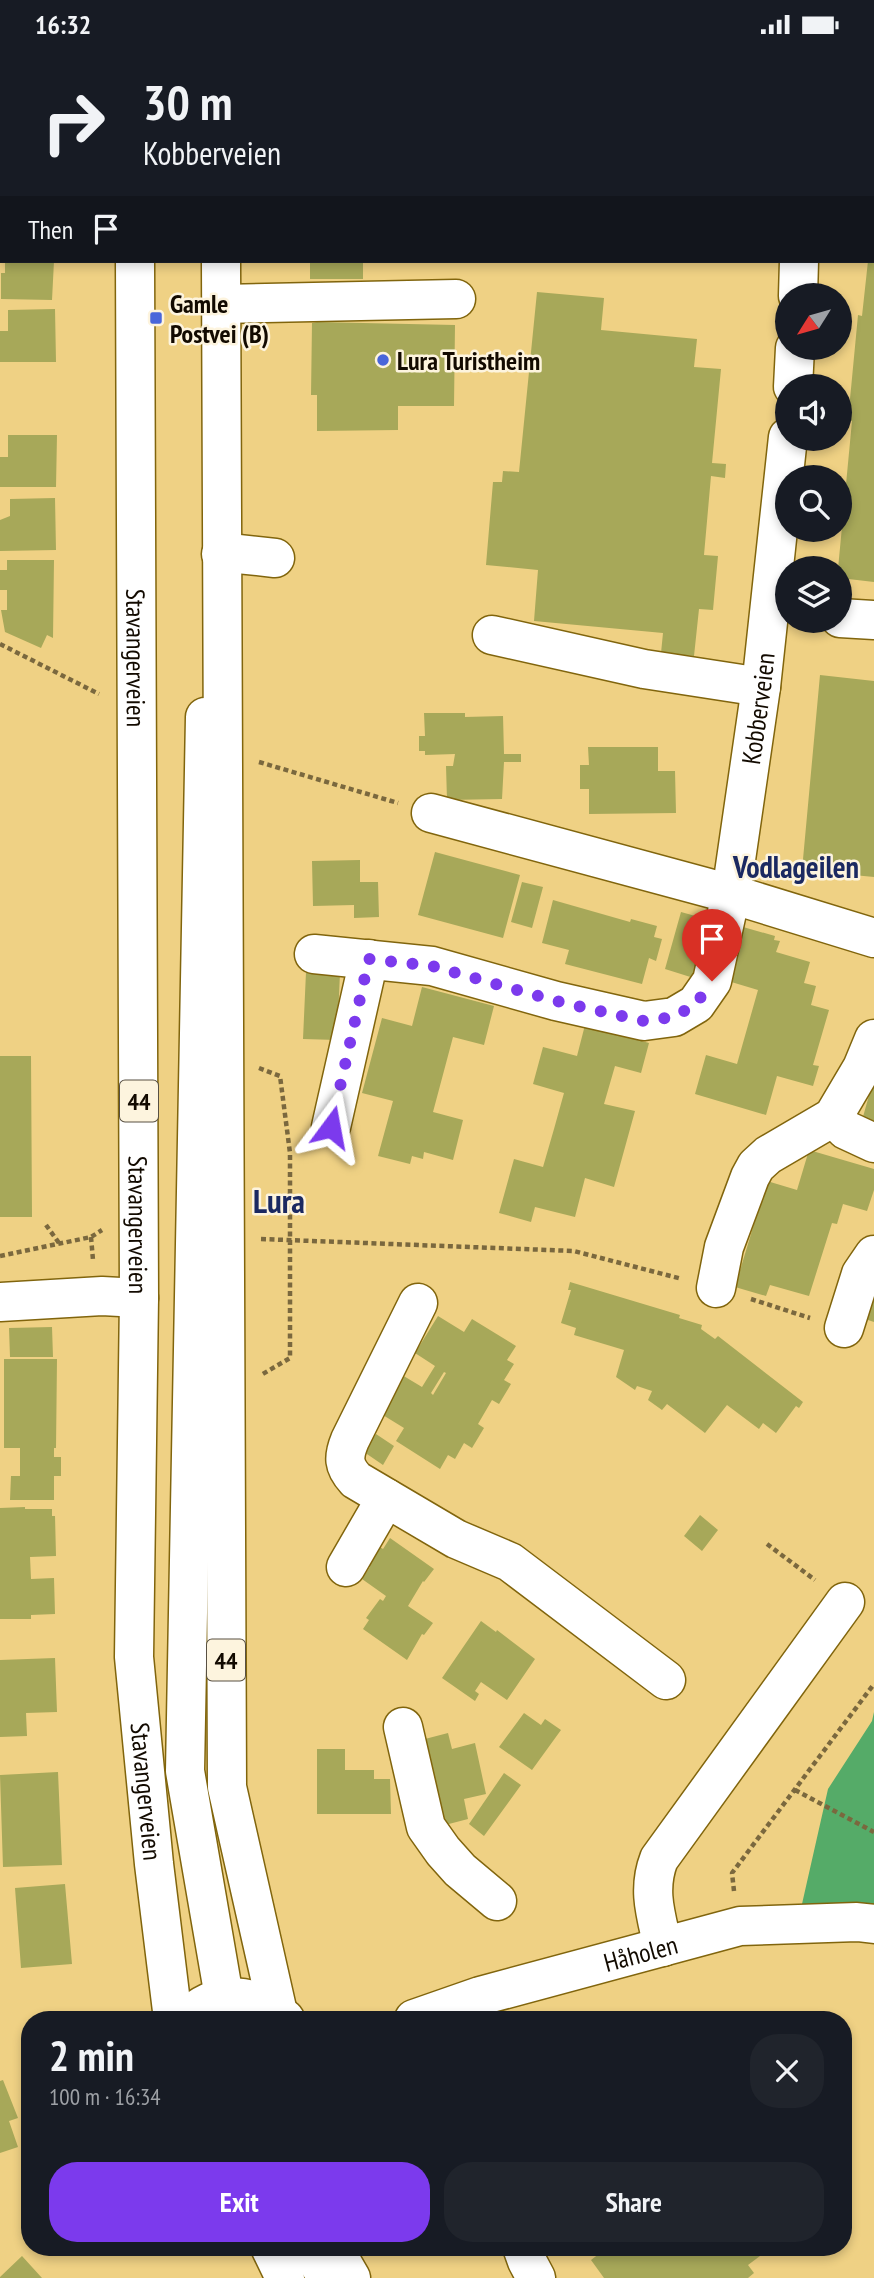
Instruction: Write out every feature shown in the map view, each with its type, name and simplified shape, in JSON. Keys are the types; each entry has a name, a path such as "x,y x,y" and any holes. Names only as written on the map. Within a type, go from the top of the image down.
{"main road":[{"name":"Stavangerveien","path":"135,263 139,1297 134,1657 154,1864 172,2011"},
{"path":"204,263 205,719 185,1771 227,2008"},
{"name":"44","path":"221,263 227,1787 280,2011"},
{"path":"798,283 799,263"},
{"path":"222,304 456,299"},
{"name":"Kobberveien","path":"781,556 787,451"},
{"path":"221,554 275,558"},
{"path":"852,619 874,620"},
{"name":"Kobberveien","path":"314,954 432,966 556,1001 644,1021 674,1017 696,1004 712,981 732,894 761,687 775,626"},
{"path":"492,635 644,669 761,687"},
{"path":"431,813 732,894 865,926"},
{"path":"331,1127 369,959"},
{"path":"716,1288 724,1247 756,1166 768,1154 834,1117 862,1068 874,1039"},
{"path":"834,1117 846,1130 874,1143"},
{"path":"844,1328 862,1274 874,1255"},
{"path":"0,1302 102,1296 139,1297"},
{"path":"418,1304 345,1453 347,1470 356,1480 457,1539 510,1562 666,1680"},
{"path":"346,1567 386,1498"},
{"path":"663,1947 653,1900 653,1876 659,1859 845,1602"},
{"path":"403,1727 426,1827 460,1870 497,1901"},
{"name":"Håholen","path":"463,2011 481,2008 663,1947 740,1927 857,1922 874,1924"},
{"path":"194,2011 197,2008 227,2008 248,1997 275,2011"},
{"path":"274,2256 285,2278"},
{"path":"314,2256 327,2278"},
{"path":"338,2256 351,2278"},
{"path":"525,2256 536,2278"}],"path":[{"path":"0,644 109,700"},
{"path":"254,761 431,813"},
{"path":"255,1379 290,1358 290,1153 280,1076 257,1067"},
{"path":"0,1256 91,1237 111,1224"},
{"path":"46,1225 59,1244"},
{"path":"260,1239 573,1251 716,1288 844,1328"},
{"path":"740,1927 732,1873 874,1684"},
{"path":"795,1790 874,1832"}],"green space":[{"path":"874,1712 874,1909 802,1904 828,1789 872,1721"}],"building":[{"path":"5,263 54,263 52,300 1,299 1,273 5,273"},
{"path":"310,263 363,263 363,279 310,279"},
{"path":"868,263 874,263 874,582 852,579 852,556 839,556 841,542 852,542 852,465 848,465 849,451 852,451 852,378 858,315 862,316"},
{"path":"537,292 604,298 601,330 697,339 694,367 721,369 712,463 726,464 725,478 711,476 704,555 718,556 713,610 699,609 694,656 661,653 663,633 534,621 538,570 486,565 493,482 502,482 503,471 519,472"},
{"path":"55,309 56,362 0,362 0,331 8,331 8,310"},
{"name":"Lura Turistheim","path":"312,323 455,325 454,406 398,406 398,430 317,431 317,395 311,395"},
{"path":"8,435 57,435 56,487 0,487 0,457 8,457"},
{"path":"55,498 56,550 0,551 0,520 10,516 10,499"},
{"path":"7,560 54,560 53,638 47,635 41,648 5,632 1,610 7,610 7,590 0,590 0,570 7,570"},
{"path":"820,675 874,681 874,877 802,870"},
{"path":"424,713 465,713 465,717 503,716 504,754 521,754 521,762 504,762 502,799 447,800 446,766 453,766 455,754 425,755 425,751 419,751 419,736 425,736"},
{"path":"588,747 658,747 658,771 675,771 676,813 589,814 589,789 580,789 580,765 589,765"},
{"path":"435,852 520,875 503,938 418,915"},
{"path":"360,860 360,882 378,882 379,917 354,918 354,905 313,906 312,861"},
{"path":"522,882 543,887 532,928 511,922"},
{"path":"553,900 630,922 631,919 657,926 654,937 662,939 656,961 649,958 642,984 565,964 569,950 542,943"},
{"path":"681,912 717,922 700,980 665,969"},
{"path":"743,927 775,936 774,940 780,941 776,952 810,962 804,983 816,986 811,1005 829,1010 813,1065 819,1066 813,1086 777,1076 766,1115 695,1094 706,1055 737,1064 758,990 728,981"},
{"path":"306,972 340,973 337,1040 303,1039"},
{"path":"422,987 494,1006 484,1045 453,1037 433,1112 463,1120 453,1160 424,1152 423,1159 412,1156 410,1164 378,1156 393,1101 362,1093 382,1018 412,1026"},
{"path":"585,1025 649,1043 641,1073 615,1066 604,1104 635,1111 614,1187 585,1178 575,1217 535,1207 531,1222 499,1213 514,1159 543,1167 564,1093 533,1084 543,1047 577,1056"},
{"path":"0,1056 31,1056 32,1217 0,1217"},
{"path":"874,1081 874,1128 861,1124"},
{"path":"809,1150 874,1169 874,1190 867,1211 843,1204 837,1224 832,1223 809,1296 770,1285 766,1296 735,1287 767,1181 797,1190"},
{"path":"874,1280 874,1322 862,1318"},
{"path":"570,1282 680,1315 679,1318 702,1325 701,1329 715,1339 718,1336 803,1402 799,1408 796,1406 776,1433 763,1423 759,1429 727,1405 705,1433 667,1404 662,1410 648,1400 652,1391 637,1386 635,1390 616,1377 624,1350 574,1335 576,1328 561,1323 571,1290 568,1290"},
{"path":"438,1316 464,1332 472,1319 516,1346 507,1360 514,1364 504,1380 511,1384 499,1404 492,1400 478,1424 484,1428 472,1448 464,1443 455,1459 448,1455 440,1469 396,1441 404,1428 378,1412 402,1375 422,1387 435,1366 415,1353","holes":["444,1372 446,1373 433,1395 431,1393"]},
{"path":"52,1327 53,1357 10,1357 9,1328"},
{"path":"4,1359 57,1359 54,1457 61,1457 61,1476 54,1476 54,1500 10,1500 11,1476 20,1476 20,1448 4,1448"},
{"path":"376,1434 394,1446 383,1465 364,1452"},
{"path":"0,1508 52,1509 52,1516 55,1516 56,1556 30,1557 31,1579 54,1578 55,1614 31,1615 31,1619 0,1619"},
{"path":"700,1515 718,1530 702,1551 684,1536"},
{"path":"390,1538 434,1569 423,1581 408,1606 433,1623 424,1635 422,1634 407,1660 363,1629 369,1620 366,1618 380,1599 383,1601 386,1596 362,1579 370,1567 367,1565"},
{"path":"481,1621 535,1659 507,1700 481,1682 475,1691 479,1694 475,1701 442,1678"},
{"path":"55,1658 57,1712 26,1713 27,1736 0,1737 0,1660"},
{"path":"524,1713 541,1725 545,1719 561,1730 532,1770 499,1747"},
{"path":"448,1733 452,1749 475,1743 486,1794 464,1799 468,1819 445,1825 425,1739"},
{"path":"317,1749 345,1749 345,1770 374,1770 374,1779 390,1779 391,1814 317,1814"},
{"path":"58,1772 62,1865 3,1867 0,1775"},
{"path":"504,1773 521,1785 484,1836 469,1824"},
{"path":"65,1884 72,1964 21,1968 15,1888"},
{"path":"3,2080 18,2118 9,2121 18,2147 0,2153 0,2081"},
{"path":"22,2256 42,2278 0,2278 0,2277"},
{"path":"596,2256 760,2256 748,2265 754,2273 748,2278 604,2278 591,2260"}],"place":[{"name":"Gamle Postvei (B)","path":"156,318"},
{"name":"Lura Turistheim","path":"383,360"}],"district":[{"name":"Vodlageilen","path":"796,866"},
{"name":"Lura","path":"279,1200"}],"route":[{"path":"331,1127 369,959 432,966 556,1001 644,1021 674,1017 696,1004 712,981"}]}
